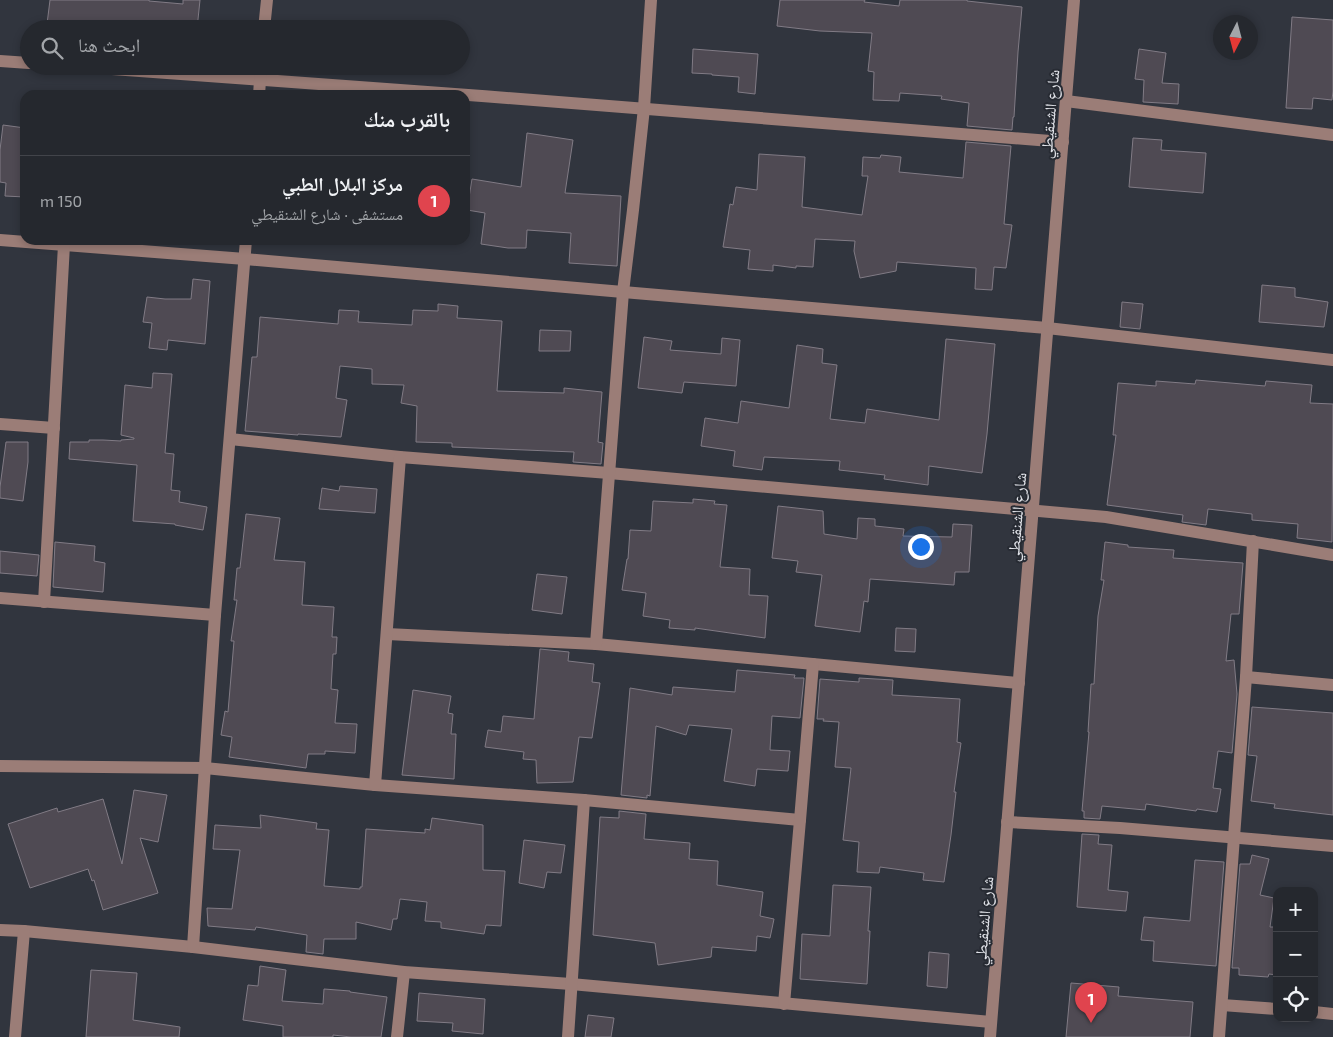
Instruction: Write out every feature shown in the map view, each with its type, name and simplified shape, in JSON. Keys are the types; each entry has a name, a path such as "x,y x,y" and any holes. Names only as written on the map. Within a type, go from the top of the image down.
{"street":[{"path":"265,20 267,0"},
{"path":"596,644 623,292 644,108 651,0"},
{"name":"شارع الشنقيطي","path":"990,1037 1074,0"},
{"path":"0,61 20,62"},
{"path":"259,90 261,75"},
{"path":"283,75 447,90"},
{"path":"470,92 1062,142"},
{"path":"1066,101 1333,135"},
{"path":"0,240 20,242"},
{"path":"44,602 64,245 1047,328 1333,360"},
{"path":"193,947 215,615 246,245"},
{"path":"0,424 54,428"},
{"path":"230,439 400,457 609,473 1106,517 1333,555"},
{"path":"375,785 400,457"},
{"path":"1219,1037 1246,677 1253,541"},
{"path":"0,598 215,615"},
{"path":"386,634 596,644 1019,683"},
{"path":"784,1004 813,664"},
{"path":"1246,677 1333,685"},
{"path":"0,766 205,768 375,785 584,800 800,820"},
{"path":"568,1037 584,800"},
{"path":"1007,822 1120,828 1333,846"},
{"path":"0,930 193,947 404,972 571,984 991,1022"},
{"path":"15,1037 24,931"},
{"path":"397,1037 404,972"},
{"path":"1222,1004 1273,1009"},
{"path":"1318,1012 1333,1014"}],"building":[{"path":"50,0 149,0 183,4 183,0 200,0 198,20 48,20"},
{"path":"780,0 865,0 864,2 899,6 900,0 967,0 1022,7 1012,130 967,126 969,103 941,99 942,96 900,93 899,101 873,100 874,72 868,71 872,33 820,31 777,26"},
{"path":"1292,17 1333,20 1332,100 1313,98 1312,109 1286,108"},
{"path":"693,49 758,54 755,94 738,92 739,77 692,73"},
{"path":"1139,49 1166,53 1162,83 1179,84 1178,104 1143,102 1144,80 1135,79"},
{"path":"3,125 20,127 20,197 5,196 6,183 0,182 0,150"},
{"path":"527,133 573,140 565,193 621,196 617,266 569,263 571,233 527,230 526,248 508,248 481,244 485,213 470,210 472,179 521,187"},
{"path":"1133,138 1162,140 1161,150 1206,153 1203,193 1129,187"},
{"path":"966,142 1011,146 1004,224 1012,225 1006,268 994,267 992,290 975,289 976,268 897,262 896,271 860,278 854,251 855,241 815,239 813,267 796,266 796,268 773,265 773,271 748,269 750,250 723,247 730,204 733,205 736,187 757,190 759,154 805,157 802,207 862,215 868,176 862,176 863,157 880,158 881,155 901,157 899,172 963,178"},
{"path":"193,279 210,281 205,344 168,340 167,350 149,348 152,323 143,322 147,297 191,299"},
{"path":"1262,285 1295,288 1295,297 1328,302 1324,327 1259,322"},
{"path":"1122,302 1143,304 1140,329 1120,327"},
{"path":"438,304 458,306 457,318 502,321 497,391 564,393 564,388 602,392 598,442 603,443 601,464 573,462 574,452 452,447 452,443 416,442 417,406 401,403 404,385 372,384 372,369 340,366 336,398 347,400 341,437 245,431 252,357 257,357 260,317 338,324 339,310 359,311 358,322 412,325 413,310 438,311"},
{"path":"540,330 571,331 570,351 539,351"},
{"path":"644,337 672,341 670,350 721,354 722,338 740,340 736,386 684,382 682,393 638,388"},
{"path":"946,339 995,344 982,473 929,466 928,485 884,479 885,475 839,470 840,461 764,457 762,470 733,466 735,451 701,446 705,418 738,423 741,401 789,408 797,345 823,349 822,363 837,365 830,419 865,423 867,409 939,420"},
{"path":"153,373 172,374 165,453 174,454 171,490 180,491 179,502 207,507 203,530 175,524 133,521 137,465 69,459 70,442 134,439 121,435 125,385 152,388"},
{"path":"1196,380 1265,386 1266,381 1312,385 1310,403 1333,404 1332,542 1297,538 1298,524 1252,520 1252,514 1208,509 1206,525 1182,522 1183,515 1107,505 1116,435 1113,435 1118,383 1156,386 1156,381 1195,384"},
{"path":"6,442 28,442 28,462 23,501 0,498"},
{"path":"340,486 377,489 375,513 319,509 322,488 339,491"},
{"path":"693,499 715,501 714,504 727,505 720,567 750,569 749,595 768,596 765,638 695,628 695,630 669,628 670,620 643,616 646,593 622,590 628,559 630,530 651,531 653,501 693,503"},
{"path":"778,506 823,511 824,534 857,539 858,518 875,519 875,526 904,529 903,536 952,537 953,524 972,525 969,572 955,572 954,585 870,579 868,602 864,601 860,632 815,626 822,575 796,572 798,561 772,558"},
{"path":"246,514 280,518 274,560 305,562 302,605 334,607 332,637 337,637 336,654 333,654 331,689 338,690 335,723 357,724 355,753 325,751 325,754 308,754 306,768 229,757 232,737 221,735 225,711 228,712 234,641 231,641 237,600 234,600 237,568 240,568"},
{"path":"55,542 95,546 94,561 105,563 103,592 53,587"},
{"path":"1105,542 1128,545 1128,547 1174,550 1173,558 1243,563 1239,614 1231,614 1226,661 1234,660 1237,694 1232,753 1218,751 1213,788 1221,789 1217,812 1146,804 1145,810 1102,806 1100,819 1084,818 1084,811 1082,811 1091,684 1094,684 1098,616 1104,580 1101,580"},
{"path":"0,551 39,555 37,576 0,573"},
{"path":"537,574 567,577 562,614 532,610"},
{"path":"896,628 916,629 915,652 895,651"},
{"path":"540,649 569,652 568,661 594,664 592,682 600,683 592,738 579,737 573,782 537,783 536,760 523,759 524,752 485,747 488,730 501,732 503,716 534,719"},
{"path":"737,670 795,675 794,678 804,678 800,718 772,716 770,750 790,751 788,771 757,769 755,786 724,781 732,729 689,725 686,735 656,726 650,796 647,795 647,798 621,795 630,688 672,695 673,687 735,692"},
{"path":"859,678 893,680 892,695 960,699 957,742 961,743 944,882 923,880 924,873 880,867 879,873 857,872 859,842 843,840 851,768 835,767 839,722 817,719 820,679 859,682"},
{"path":"413,690 451,696 448,713 453,714 451,734 456,734 454,779 402,775"},
{"path":"1252,707 1333,713 1333,815 1274,808 1275,804 1251,801 1257,756 1248,755"},
{"path":"134,790 167,795 158,842 140,838 158,893 103,910 94,880 92,881 88,869 30,888 8,824 57,808 58,812 103,799 122,864"},
{"path":"619,811 646,814 644,839 690,843 689,859 718,861 717,885 763,892 760,916 774,919 770,938 757,936 756,951 712,947 711,957 658,965 655,943 593,935 600,817 619,818"},
{"path":"260,815 317,823 316,829 329,830 324,886 360,889 362,887 366,829 425,833 425,829 430,830 432,818 483,825 483,870 505,871 501,926 486,925 484,934 441,928 441,922 425,921 427,902 400,899 397,919 393,919 391,930 356,922 356,939 324,939 323,954 306,952 307,935 256,927 255,930 208,926 207,908 232,909 240,850 213,849 215,825 261,828"},
{"path":"1082,834 1099,835 1098,844 1112,845 1108,890 1128,892 1126,911 1077,907"},
{"path":"524,840 565,845 561,873 547,872 544,888 519,883"},
{"path":"1252,855 1269,859 1260,895 1273,898 1270,927 1273,927 1273,974 1269,974 1268,977 1239,975 1239,968 1232,968 1240,864 1250,864"},
{"path":"1195,860 1224,862 1216,966 1153,961 1154,941 1141,940 1144,917 1190,921"},
{"path":"833,885 871,887 867,984 800,979 802,934 830,936"},
{"path":"929,952 949,954 947,988 927,986"},
{"path":"260,966 286,970 282,1001 323,1004 324,989 387,997 381,1037 333,1035 333,1037 283,1037 283,1026 243,1020 248,985 258,986"},
{"path":"91,970 137,973 133,1020 180,1027 179,1037 86,1037"},
{"path":"1071,983 1119,987 1118,996 1193,1002 1190,1037 1066,1037"},
{"path":"419,993 485,999 483,1034 452,1031 453,1023 417,1021"},
{"path":"588,1015 614,1018 611,1037 585,1037"}],"place":[{"name":"مركز البلال الطبي","path":"1091,1023"}]}
